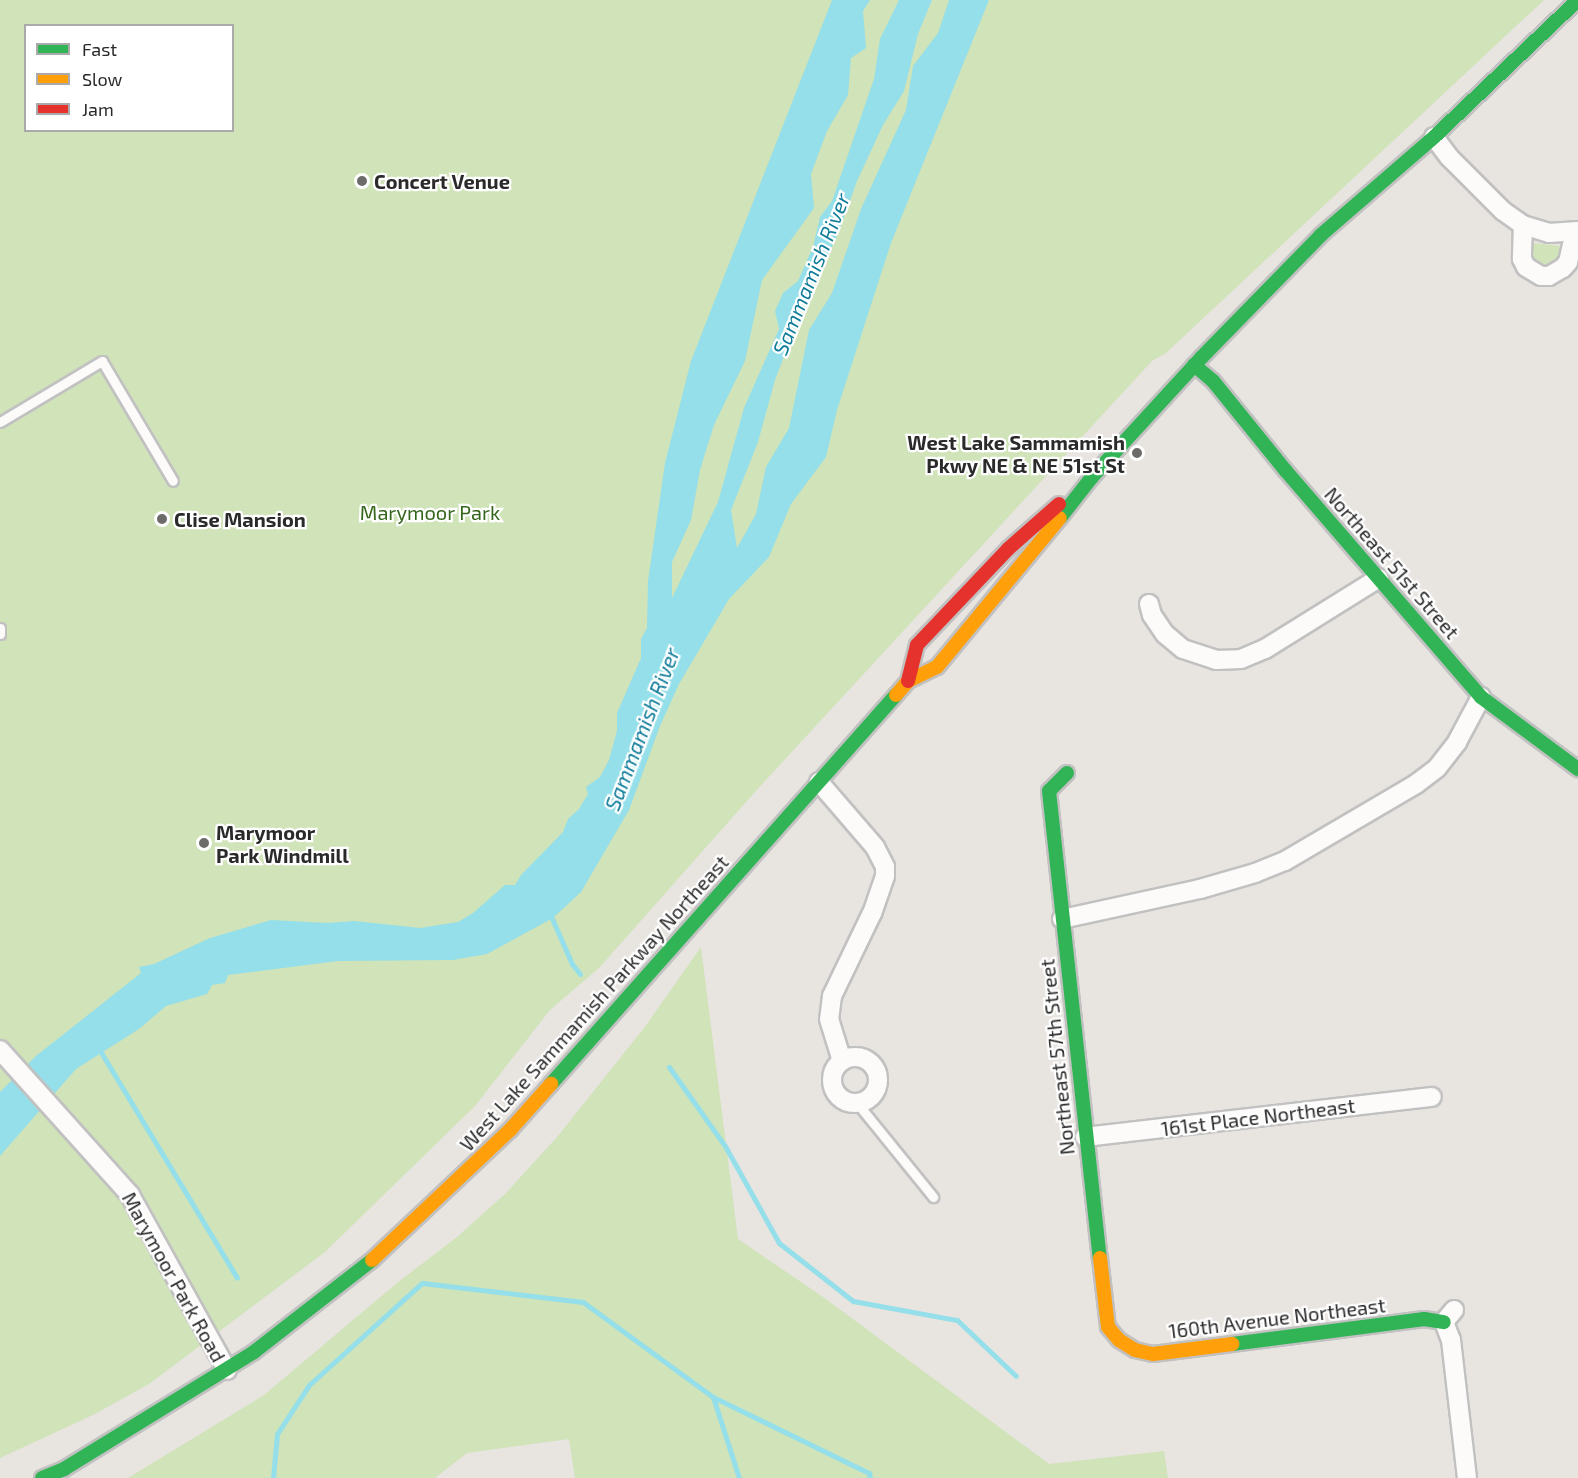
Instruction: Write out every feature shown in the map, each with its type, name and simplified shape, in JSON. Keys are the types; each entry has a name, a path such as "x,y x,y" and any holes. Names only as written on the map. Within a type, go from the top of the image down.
{"main road":[{"name":"West Lake Sammamish Parkway Northeast","path":"42,1478 64,1469 254,1353 366,1266 510,1131 908,681 937,667 1044,540 1092,477 1194,365 1321,235 1434,137 1578,0"},
{"name":"Northeast 51st Street","path":"1194,365 1213,381 1481,697 1578,769"},
{"name":"West Lake Sammamish Parkway Northeast","path":"908,681 917,645 1023,534 1092,477"},
{"name":"Northeast 57th Street","path":"1067,773 1049,791 1084,1137 1105,1311 1108,1327 1119,1340"},
{"name":"160th Avenue Northeast","path":"1119,1340 1135,1350 1153,1354 1449,1316"}],"street":[{"path":"1434,137 1449,157 1503,211 1523,225 1549,233 1576,232 1568,262 1563,268 1549,276 1541,276 1526,267 1522,259 1523,225"},
{"path":"1149,604 1152,615 1165,634 1183,649 1216,660 1241,659 1265,649 1378,578"},
{"path":"1062,919 1200,889 1256,873 1285,861 1416,784 1437,768 1457,742 1481,697"},
{"path":"819,782 875,847 885,867 885,876 872,913 832,996 829,1019 842,1061"},
{"name":"Marymoor Park Road","path":"3,1053 111,1170 146,1219 227,1370"},
{"path":"861,1058 868,1061 877,1073 877,1088 873,1095 857,1103 844,1101 833,1089 832,1074 842,1061 861,1058"},
{"name":"161st Place Northeast","path":"1084,1137 1432,1097"},
{"path":"1449,1316 1467,1478"}],"lane":[{"path":"0,422 102,361 173,481"},
{"path":"0,628 0,634"},
{"path":"857,1103 933,1197"}],"green space":[{"name":"Marymoor Park","path":"0,0 1544,0 1166,353 1152,361 754,793 600,967 550,1010 475,1106 325,1252 149,1384 95,1414 0,1458"},
{"path":"1532,243 1560,246 1557,260 1550,266 1542,267 1535,263 1531,254"},
{"path":"701,947 738,1239 823,1297 1049,1464 1164,1451 1168,1478 575,1478 569,1439 467,1453 435,1478 128,1478 264,1395 397,1283 457,1237 505,1194 557,1137 644,1028"}],"water":[{"name":"Sammamish River","path":"832,0 870,0 863,11 866,48 851,58 848,95 827,131 811,174 814,208 762,280 745,361 714,425 700,470 691,520 672,562 672,598 718,502 744,408 779,329 775,311 783,293 798,281 813,247 820,217 832,201 874,79 880,39 899,0 932,0 918,34 904,91 883,125 857,181 837,236 802,309 775,380 758,442 731,510 737,548 756,514 766,467 789,428 809,330 832,293 861,209 906,110 913,66 938,33 949,0 989,0 891,243 837,410 826,457 791,504 769,557 729,599 679,684 660,726 629,810 581,892 553,918 487,954 453,960 338,961 228,975 225,983 212,985 207,994 166,1006 139,1029 76,1069 0,1156 0,1092 36,1056 141,973 139,967 154,964 210,938 271,920 327,923 354,921 420,928 458,922 473,913 505,885 515,885 521,875 563,832 568,819 579,809 588,794 586,787 600,777 609,760 617,731 617,713 641,658 641,639 647,628 648,581 665,463 691,361"}],"waterway":[{"path":"550,914 572,964 580,974"},
{"path":"99,1049 237,1278"},
{"path":"669,1067 725,1146 779,1243 853,1301 957,1320 1016,1376"},
{"path":"273,1478 277,1434 309,1385 422,1283 583,1302 713,1397 869,1473 870,1478"},
{"path":"713,1397 739,1478"}],"traffic: fast":[{"path":"1060,518 1092,477 1202,357 1321,235 1434,137 1578,0"},
{"path":"1194,365 1213,381 1286,471 1481,697 1578,769"},
{"path":"551,1084 896,695"},
{"path":"1067,773 1049,791 1100,1258"},
{"path":"42,1478 64,1469 254,1352 372,1260"},
{"path":"1232,1344 1424,1319 1444,1322"}],"traffic: slow":[{"path":"896,695 908,681 937,667 1060,518"},
{"path":"372,1260 510,1130 551,1084"},
{"path":"1100,1258 1108,1327 1119,1340 1135,1350 1153,1354 1232,1344"}],"traffic: jam":[{"path":"908,681 917,645 1008,549 1059,504"}],"place":[{"name":"Concert Venue","path":"362,181"},
{"name":"West Lake Sammamish Pkwy NE & NE 51st St","path":"1137,453"},
{"name":"Clise Mansion","path":"162,519"},
{"name":"Marymoor Park Windmill","path":"204,843"}]}
